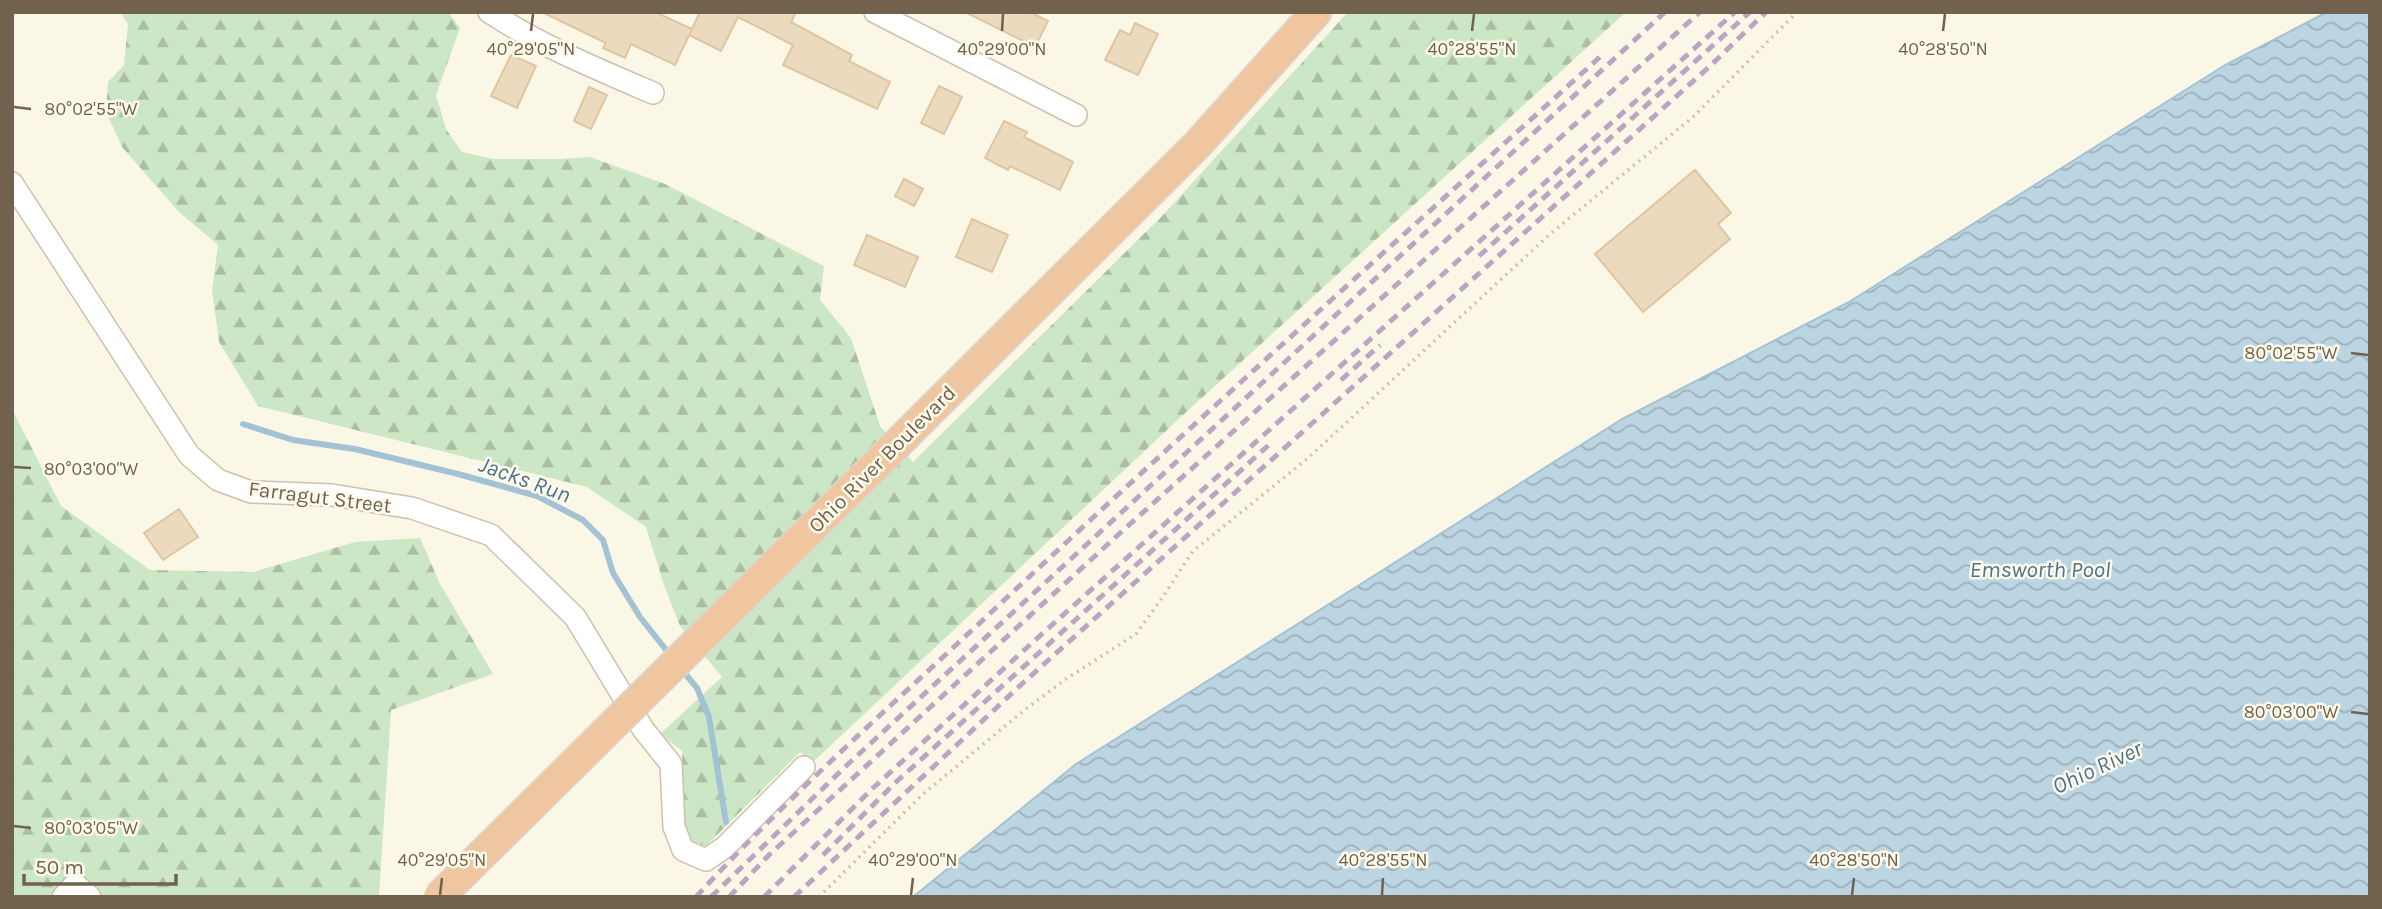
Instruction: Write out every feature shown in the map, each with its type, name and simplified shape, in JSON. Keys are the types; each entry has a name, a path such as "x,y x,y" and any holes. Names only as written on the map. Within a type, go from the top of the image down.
{"highway":[{"name":"Ohio River Boulevard","path":"439,897 1198,144 1317,12"}],"street":[{"path":"489,12 514,29 563,54 653,93"},
{"path":"886,15 1076,116"},
{"name":"Farragut Street","path":"12,183 189,455 218,480 251,492 332,495 412,508 491,535 575,617 643,729 671,764 674,827 682,850 706,860 725,847 804,768"}],"path":[{"path":"819,897 922,795 1027,708 1136,634 1192,551 1307,459 1550,234 1693,117 1797,12"}],"green space":[{"path":"120,12 448,12 460,28 436,95 446,129 462,152 493,159 590,157 665,184 824,266 820,300 851,338 880,426 913,462 1164,214 1348,12 1626,12 1183,415 813,762 800,752 706,846 691,841 685,823 682,751 660,734 722,677 680,626 646,527 587,487 258,406 219,342 212,290 218,245 179,212 122,147 106,112 108,82 124,65 128,24"},
{"path":"12,409 61,506 150,570 253,572 355,542 420,538 440,584 493,674 391,710 379,897 12,897"}],"water":[{"name":"Emsworth Pool","path":"2327,12 2370,12 2370,897 913,897 1076,764 1622,419 1849,302 2225,65"}],"building":[{"path":"542,12 655,12 692,29 675,65 631,44 625,58 603,48 606,43"},
{"path":"700,12 796,12 791,22 852,55 849,61 890,82 877,109 783,65 793,45 738,17 721,51 689,35"},
{"path":"965,12 1030,12 1048,21 1035,47"},
{"path":"1135,23 1158,34 1138,75 1105,60 1120,30 1130,35"},
{"path":"511,55 536,66 517,108 491,96"},
{"path":"939,86 962,97 944,134 921,123"},
{"path":"589,87 607,95 591,129 574,121"},
{"path":"1004,121 1027,132 1024,137 1073,162 1060,190 1010,166 1008,170 985,158"},
{"path":"1695,170 1731,213 1718,224 1730,239 1643,312 1595,254"},
{"path":"904,179 923,189 914,206 895,196"},
{"path":"972,219 1008,235 992,272 956,257"},
{"path":"867,235 918,257 905,287 854,265"},
{"path":"179,509 198,537 163,560 144,533"}],"waterway":[{"name":"Jacks Run","path":"243,424 293,440 355,449 537,496 583,520 603,540 613,573 640,617 671,656"},
{"name":"Jacks Run","path":"682,670 697,688 709,717 726,822"}],"railway":[{"path":"711,897 846,766 1665,12"},
{"path":"729,897 769,855 1119,534 1700,12"},
{"path":"764,897 873,788 1033,642 1735,12"},
{"path":"1479,256 1750,12"},
{"path":"794,897 1024,682 1709,67 1766,12"},
{"path":"696,897 769,821 884,711 1224,397 1601,56"},
{"path":"1341,380 1380,345"},
{"path":"823,855 895,783 1271,443"}],"water label":[{"name":"Ohio River","path":"2097,767"}]}
